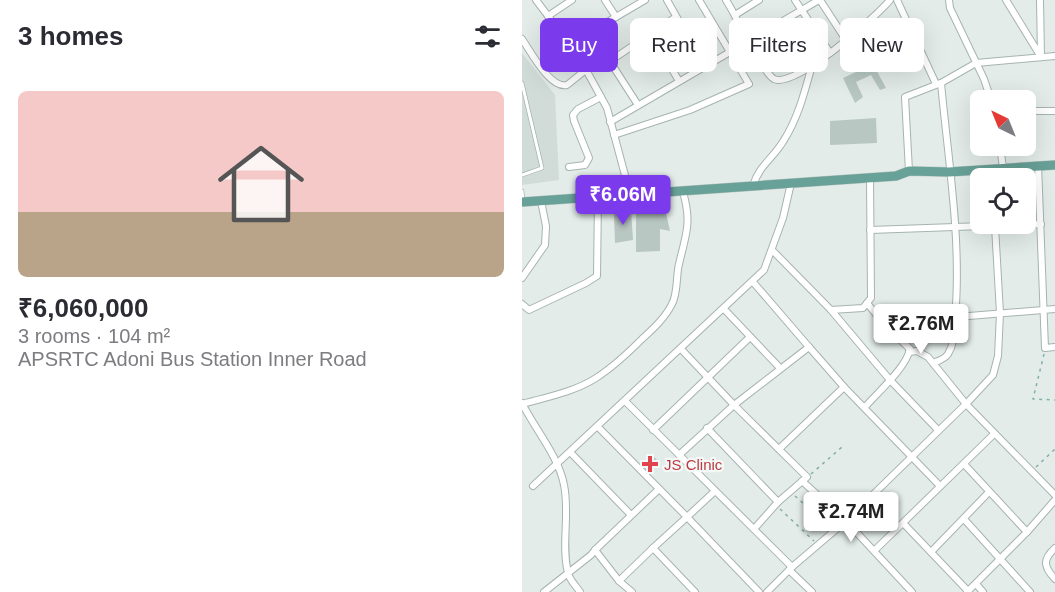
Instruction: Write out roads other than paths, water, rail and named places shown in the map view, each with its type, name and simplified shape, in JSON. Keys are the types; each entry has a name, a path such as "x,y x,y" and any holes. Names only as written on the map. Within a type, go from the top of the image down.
{"main road":[{"path":"1003,168 1055,165"},
{"path":"522,202 896,176 909,171 970,170"}],"street":[{"path":"536,0 548,16 569,1"},
{"path":"605,0 616,17 635,3 645,0"},
{"path":"667,0 676,17"},
{"path":"700,0 729,52 717,59"},
{"path":"726,0 737,18"},
{"path":"735,15 759,0"},
{"path":"795,0 830,53 840,45"},
{"path":"785,18 820,0 840,31"},
{"path":"870,18 890,0"},
{"path":"897,0 938,83 949,172 957,305 953,342 945,358 933,363"},
{"path":"949,0 950,8 988,90"},
{"path":"1005,0 1041,57"},
{"path":"1040,0 1041,57"},
{"path":"522,39 540,65"},
{"path":"909,171 905,98 976,63 1055,56"},
{"path":"545,72 550,79 562,86 567,85 583,72"},
{"path":"588,72 610,122 630,194"},
{"path":"617,72 638,105"},
{"path":"674,72 679,81"},
{"path":"610,122 695,72"},
{"path":"614,135 690,110 748,84 741,72"},
{"path":"768,72 777,80 793,77 801,72"},
{"path":"753,186 759,171 776,153 794,122 810,72"},
{"path":"569,167 585,165 589,158 573,115 578,109 601,97"},
{"path":"1036,111 1055,111"},
{"path":"1001,156 1003,168"},
{"path":"1038,165 1045,348 1055,347"},
{"path":"831,309 863,308 871,298 870,177"},
{"path":"533,486 764,270 783,218 791,183"},
{"path":"580,592 568,574 564,520 567,499 558,464 522,403 568,391 595,378 622,358 661,320 675,295 677,275 689,224 688,208 683,192"},
{"path":"522,304 529,310 597,276 598,197"},
{"path":"522,278 545,245 546,226 541,201"},
{"path":"1036,224 1041,224"},
{"path":"870,230 970,227"},
{"path":"767,592 791,568 846,521 988,382 996,368 1000,313 995,234"},
{"path":"772,250 831,309 890,380 938,430"},
{"path":"753,282 844,387 940,486"},
{"path":"867,303 883,323 906,343 909,352"},
{"path":"723,309 780,368"},
{"path":"883,323 1055,309"},
{"path":"653,430 750,337"},
{"path":"679,455 734,405 809,347"},
{"path":"681,349 807,477 754,529"},
{"path":"865,407 890,380 909,352"},
{"path":"909,352 922,353 933,363 966,404 1055,495"},
{"path":"779,449 844,387"},
{"path":"625,401 754,529 812,592"},
{"path":"598,427 759,592"},
{"path":"707,428 777,504"},
{"path":"875,550 994,434"},
{"path":"570,452 631,515"},
{"path":"963,464 1027,532"},
{"path":"802,481 875,550 912,592"},
{"path":"544,592 595,550 659,489"},
{"path":"619,581 715,491"},
{"path":"931,552 989,492"},
{"path":"904,524 968,592 1055,500"},
{"path":"964,519 1029,592"},
{"path":"653,548 695,592"},
{"path":"1055,548 1045,560 1045,566 1055,579"},
{"path":"595,550 619,581 632,592"},
{"path":"976,584 983,592"}],"lane":[{"path":"522,83 542,168 522,175"},
{"path":"522,191 522,202"}],"place":[{"name":"JS Clinic","path":"650,464"}]}
